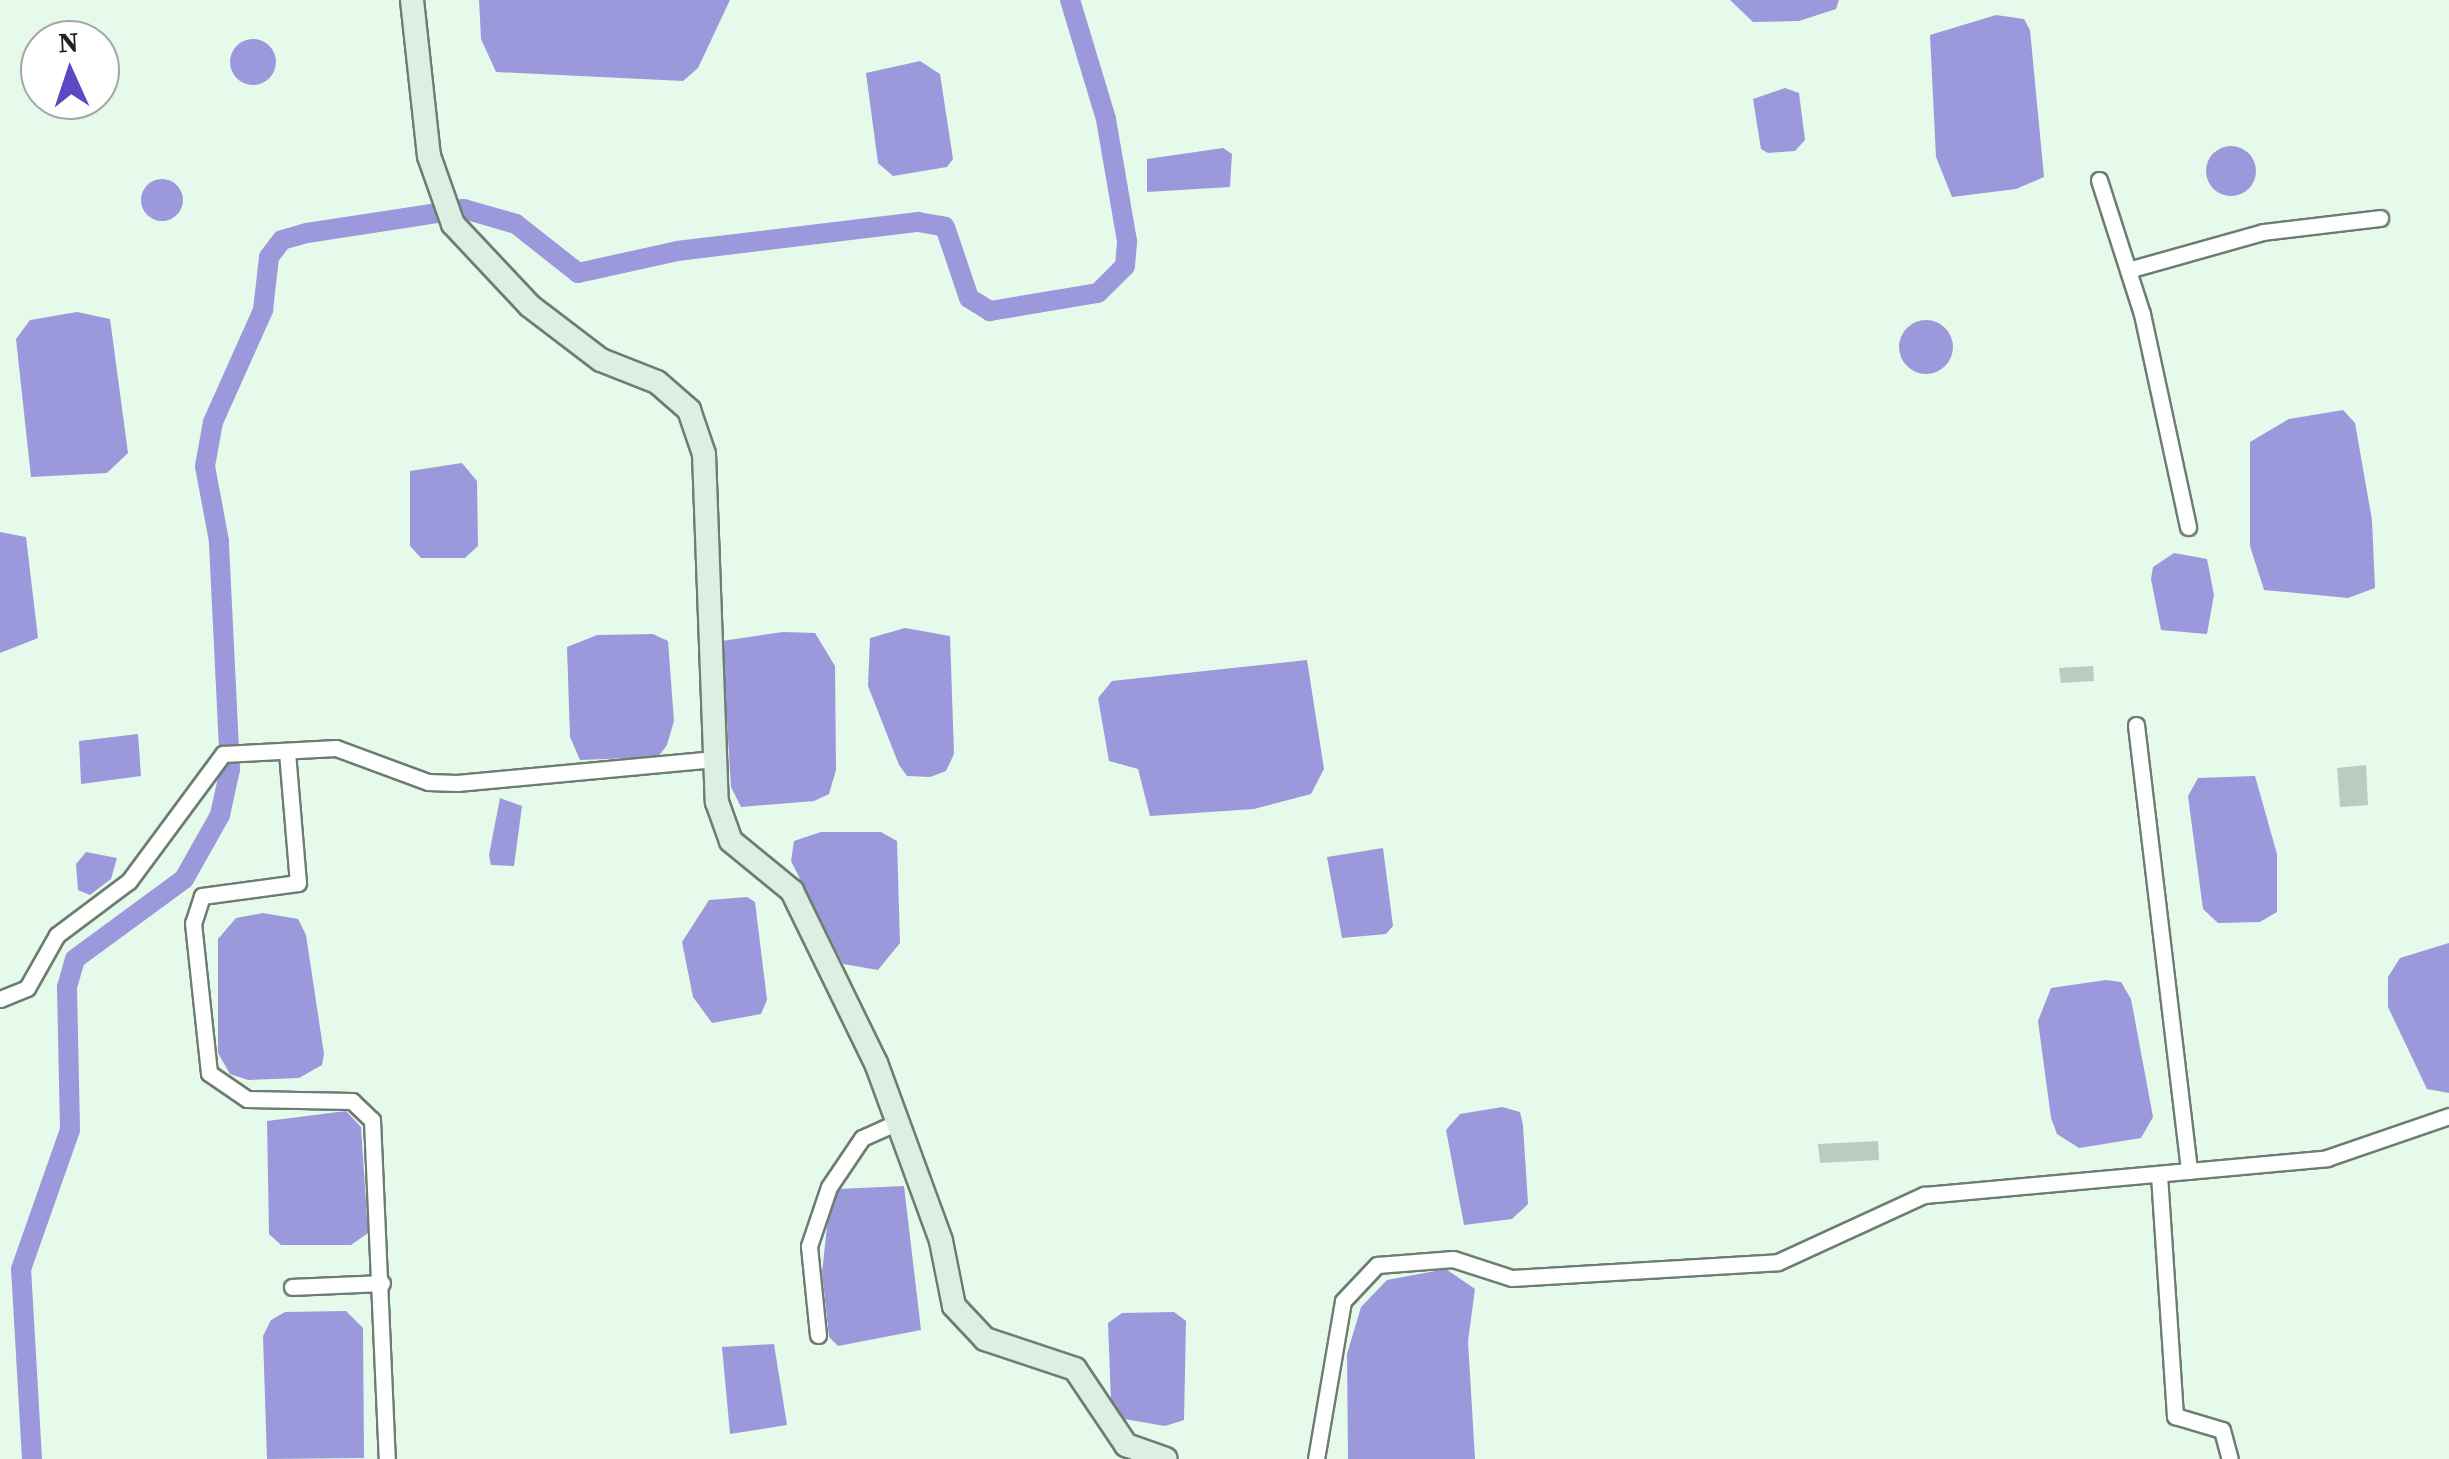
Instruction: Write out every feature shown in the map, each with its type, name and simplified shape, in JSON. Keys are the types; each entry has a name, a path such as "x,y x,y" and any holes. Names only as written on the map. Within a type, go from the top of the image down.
{"main road":[{"path":"412,0 429,156 453,224 530,306 601,360 657,382 689,410 704,454 717,802 731,841 792,891 898,1122 941,1241 954,1306 985,1339 1075,1368 1126,1444 1166,1459"}],"street":[{"path":"2099,180 2128,270 2188,527"},
{"path":"2128,270 2263,232 2380,218"},
{"path":"2136,725 2189,1171"},
{"path":"0,1000 27,988 57,935 130,882 222,754 336,748 428,782 457,783 716,759"},
{"path":"287,752 298,882 202,896 193,923 209,1073 247,1099 352,1101 372,1120 387,1459"},
{"path":"1316,1459 1342,1301 1376,1265 1453,1259 1512,1278 1778,1262 1924,1195 2349,1154 2449,1116"},
{"path":"818,1335 809,1246 829,1187 862,1138 898,1122"},
{"path":"2159,1175 2174,1416 2222,1430 2230,1459"},
{"path":"292,1287 382,1283"}],"water":[{"path":"479,0 730,0 698,68 683,81 496,72 481,39"},
{"path":"1730,0 1839,0 1836,9 1799,21 1753,22"},
{"path":"1996,15 2024,19 2030,30 2044,177 2016,189 1952,197 1936,157 1930,35"},
{"path":"253,39 270,45 276,62 270,79 253,85 236,79 230,62 236,45"},
{"path":"920,61 940,74 953,159 947,167 893,176 878,163 866,73"},
{"path":"1785,88 1799,93 1805,140 1795,151 1768,153 1761,149 1753,99"},
{"path":"2231,146 2249,153 2256,171 2249,189 2231,196 2213,189 2206,171 2213,153"},
{"path":"1223,148 1232,154 1230,187 1147,192 1147,159"},
{"path":"162,179 177,185 183,200 177,215 162,221 147,215 141,200 147,185"},
{"path":"77,312 110,319 128,453 107,473 31,477 16,339 30,320"},
{"path":"1926,320 1945,328 1953,347 1945,366 1926,374 1907,366 1899,347 1907,328"},
{"path":"2343,410 2355,423 2372,520 2375,588 2348,598 2264,590 2250,546 2250,442 2289,419"},
{"path":"462,463 477,481 478,546 465,558 421,558 410,546 410,471"},
{"path":"0,532 26,537 38,638 0,653"},
{"path":"2174,553 2207,559 2214,595 2207,634 2161,630 2151,579 2153,567"},
{"path":"905,628 950,636 954,754 946,771 930,777 907,776 899,765 868,686 870,638"},
{"path":"783,632 815,633 835,666 836,770 829,794 814,801 741,807 731,787 722,641"},
{"path":"653,634 668,641 674,721 667,745 658,757 580,760 570,737 567,647 597,635"},
{"path":"1307,660 1324,769 1311,794 1254,809 1150,816 1138,769 1109,761 1098,698 1112,681"},
{"path":"138,734 141,776 81,784 79,741"},
{"path":"2255,776 2277,854 2277,912 2260,922 2218,923 2203,909 2188,796 2198,778"},
{"path":"500,798 522,806 514,866 491,865 489,855"},
{"path":"821,832 881,832 897,841 900,943 878,970 843,964 791,861 794,841"},
{"path":"1383,848 1393,926 1386,934 1342,938 1327,857"},
{"path":"86,852 117,858 111,879 90,895 78,890 76,864"},
{"path":"747,897 755,902 767,1000 761,1014 712,1023 693,997 682,942 709,900"},
{"path":"263,913 298,919 306,935 324,1054 322,1065 299,1078 248,1080 230,1074 218,1053 218,939 236,918"},
{"path":"2449,943 2449,1093 2427,1089 2388,1007 2388,977 2400,958"},
{"path":"2106,980 2121,982 2131,999 2153,1117 2141,1138 2079,1148 2057,1134 2051,1118 2038,1021 2051,988"},
{"path":"1502,1107 1520,1112 1528,1204 1512,1219 1464,1225 1446,1130 1460,1114"},
{"path":"346,1111 361,1127 368,1233 351,1245 281,1245 269,1234 267,1121"},
{"path":"904,1186 921,1330 838,1346 829,1337 822,1273 830,1199 837,1189"},
{"path":"1446,1269 1475,1289 1468,1341 1475,1459 1348,1459 1347,1354 1361,1307 1387,1280"},
{"path":"346,1311 363,1328 364,1458 267,1459 263,1336 271,1320 285,1312"},
{"path":"1174,1312 1186,1321 1184,1420 1165,1426 1124,1419 1111,1401 1108,1323 1122,1313"},
{"path":"774,1344 787,1425 730,1434 722,1347"}],"building":[{"path":"2093,666 2094,681 2061,683 2059,668"},
{"path":"2366,765 2368,805 2340,807 2337,768"},
{"path":"1878,1141 1879,1160 1820,1163 1818,1144"}],"waterway":[{"path":"32,1459 21,1269 70,1130 67,987 75,959 184,879 220,815 230,769 219,541 205,466 213,422 263,310 269,257 282,240 307,233 464,209 516,224 578,273 677,251 918,222 945,227 969,298 990,311 1098,293 1125,266 1127,241 1106,119 1070,0"}]}
